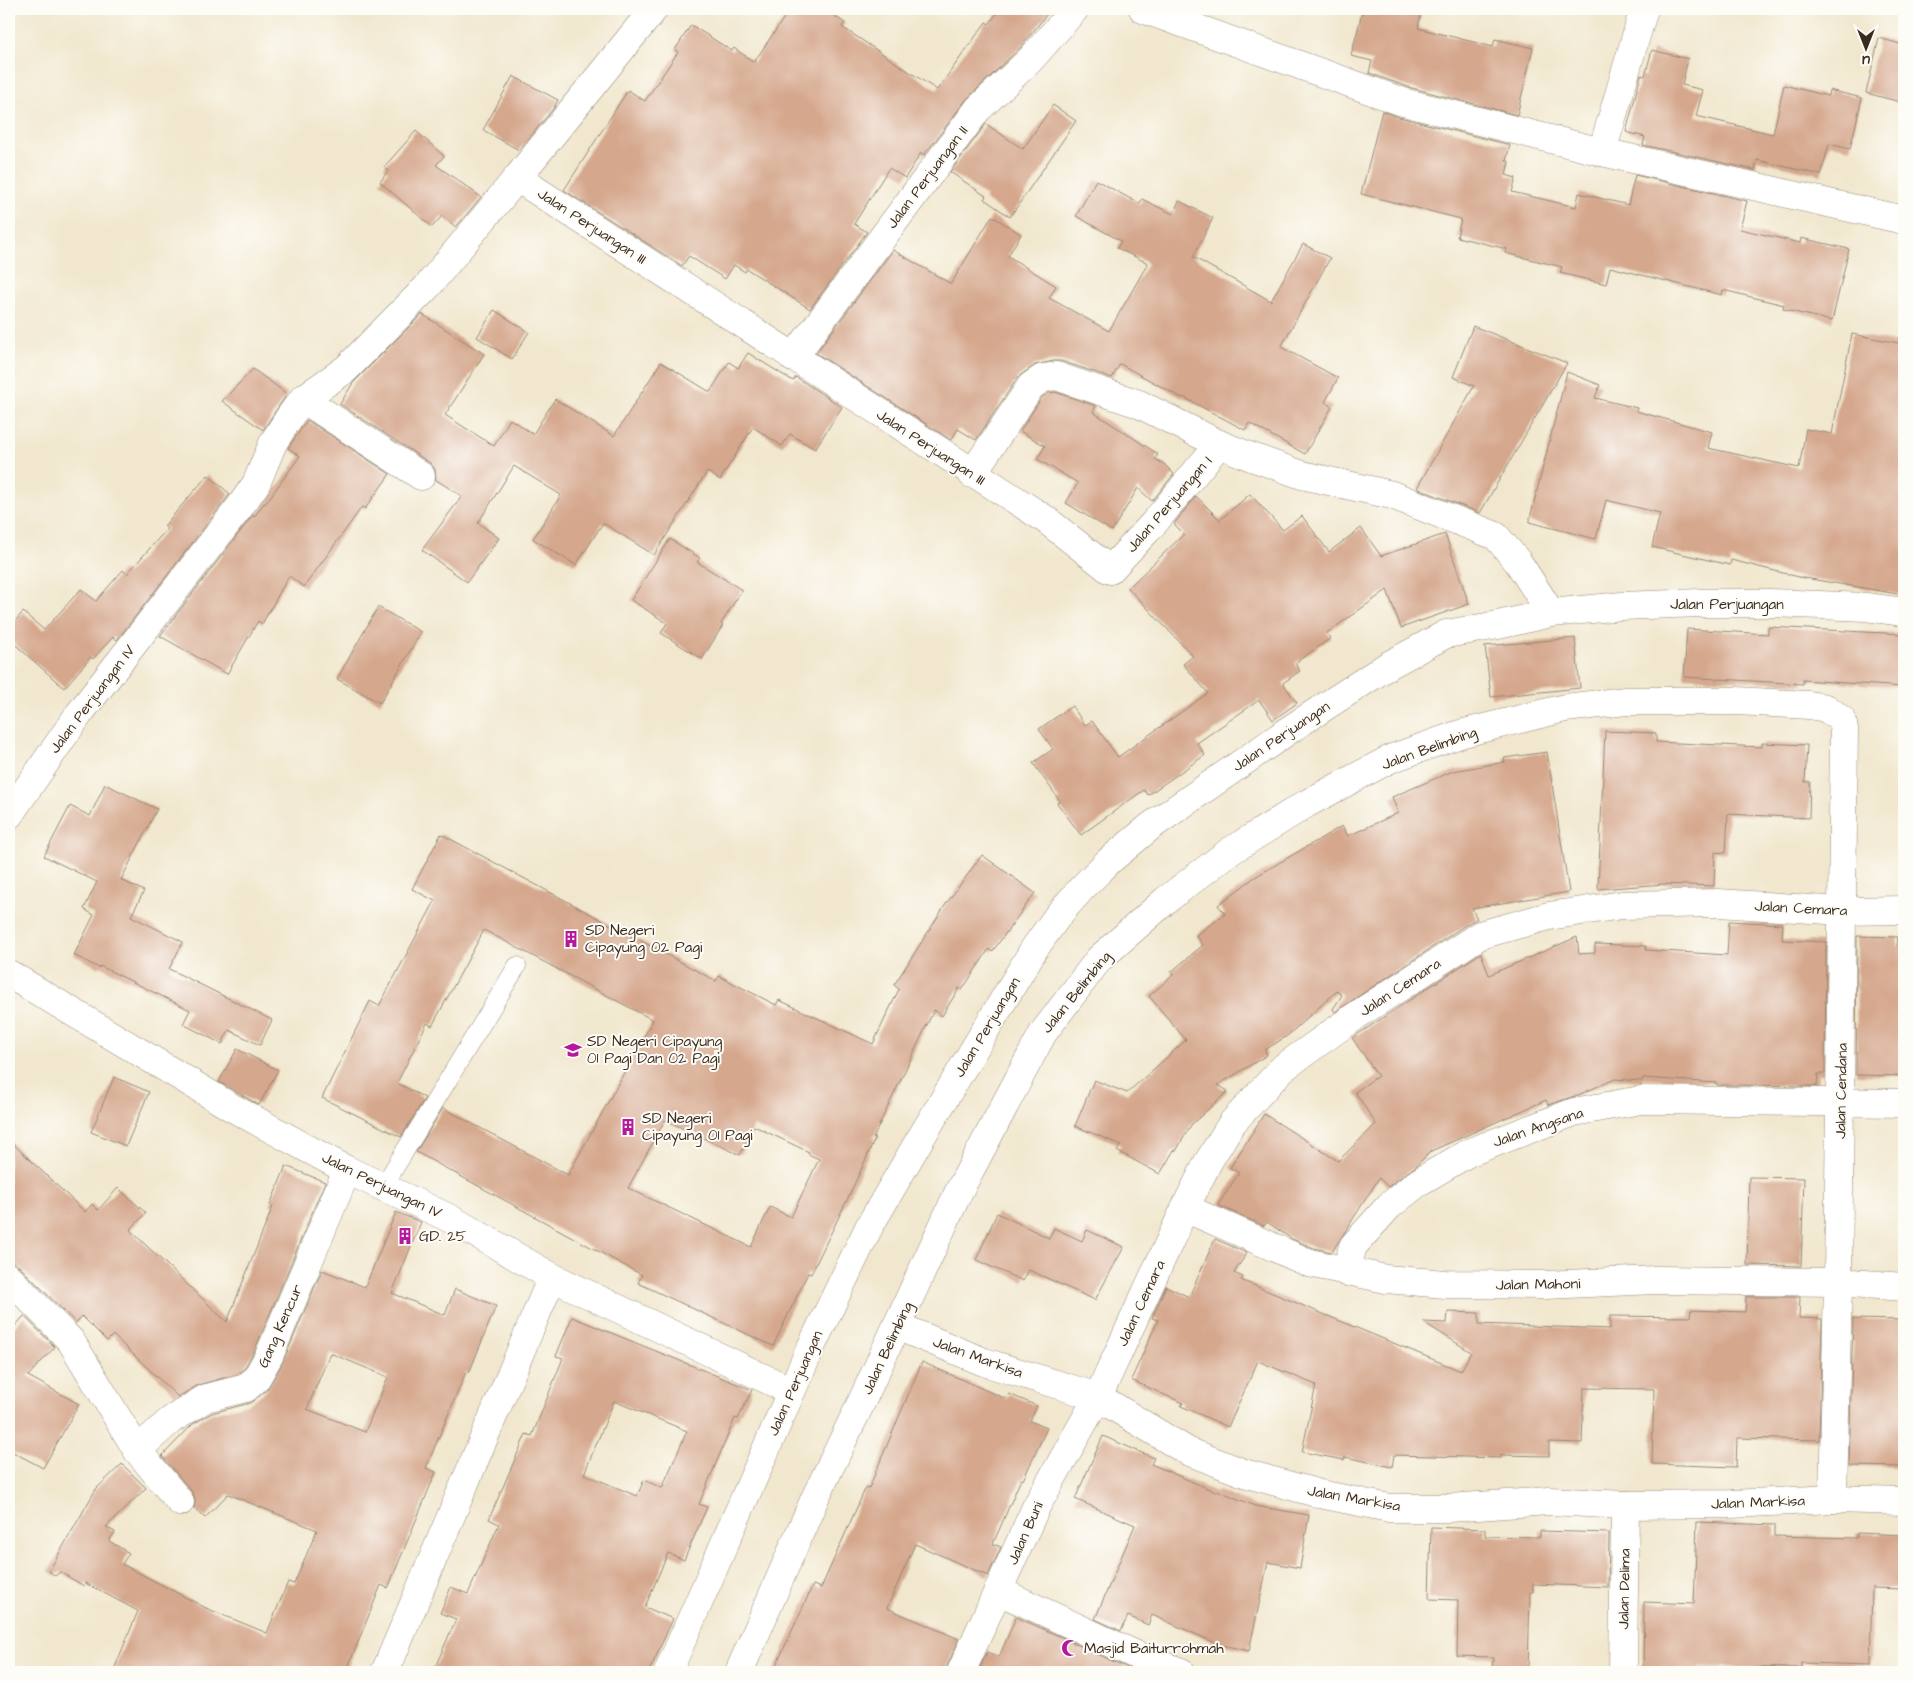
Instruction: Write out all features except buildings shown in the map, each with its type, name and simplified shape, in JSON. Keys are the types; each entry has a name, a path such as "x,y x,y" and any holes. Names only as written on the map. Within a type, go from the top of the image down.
{"street":[{"path":"421,476 303,399 346,369 421,294 654,9"},
{"name":"Jalan Perjuangan II","path":"793,358 978,109 1031,59 1075,9"},
{"path":"1143,9 1403,102 1602,152 1904,220"},
{"path":"1602,152 1644,9"},
{"name":"Jalan Perjuangan III","path":"517,178 972,474 1045,519 1110,570"},
{"name":"Jalan Perjuangan I","path":"972,474 1031,386 1043,378 1056,376 1139,404 1219,444 1154,524 1110,570"},
{"name":"Jalan Perjuangan IV","path":"9,815 79,714 180,586 256,484 273,443 303,399"},
{"path":"1219,444 1302,475 1392,496 1496,536 1522,569 1550,613"},
{"name":"Jalan Perjuangan","path":"668,1672 792,1391 869,1227 1034,949 1059,914 1109,861 1151,826 1295,726 1389,665 1446,634 1550,613 1622,606 1700,603 1832,605 1904,612"},
{"name":"Jalan Belimbing","path":"739,1672 815,1498 958,1193 1043,1033 1099,959 1166,900 1229,852 1306,804 1390,759 1460,734 1565,708 1626,701 1737,700 1809,705"},
{"name":"Jalan Cendana","path":"1809,705 1826,708 1835,714 1842,720 1844,729 1841,1103 1833,1499"},
{"name":"Jalan Cemara","path":"1098,1397 1185,1208 1208,1162 1232,1123 1283,1068 1357,1015 1480,935 1549,916 1622,905 1718,903 1843,911 1904,910"},
{"name":"Jalan Perjuangan IV","path":"9,974 231,1107 347,1170 449,1218 552,1277 792,1391"},
{"name":"Jalan Angsana","path":"1346,1272 1353,1246 1389,1206 1419,1182 1468,1153 1574,1112 1641,1100 1904,1103"},
{"name":"Gang Kencur","path":"137,1450 171,1420 206,1398 246,1388 256,1379 268,1356 347,1170"},
{"name":"Jalan Mahoni","path":"1185,1208 1309,1263 1346,1272 1386,1278 1445,1284 1545,1285 1656,1280 1838,1282 1904,1287"},
{"path":"385,1672 442,1533 552,1277"},
{"path":"9,1278 71,1341 137,1450 180,1502"},
{"name":"Jalan Markisa","path":"897,1326 984,1362 1098,1397 1186,1451 1244,1473 1320,1494 1389,1508 1449,1508 1549,1501 1625,1505 1731,1504 1833,1499 1904,1500"},
{"name":"Jalan Buni","path":"961,1672 1036,1507 1098,1397"},
{"name":"Jalan Delima","path":"1623,1672 1625,1505"},
{"path":"999,1591 1149,1661 1181,1672"}],"lane":[{"path":"383,1187 517,966"}],"place":[{"name":"SD Negeri Cipayung 02 Pagi","path":"571,939"},
{"name":"SD Negeri Cipayung 01 Pagi Dan 02 Pagi","path":"573,1050"},
{"name":"SD Negeri Cipayung 01 Pagi","path":"628,1127"},
{"name":"GD. 25","path":"405,1236"},
{"name":"Masjid Baiturrohmah","path":"1070,1648"}]}
